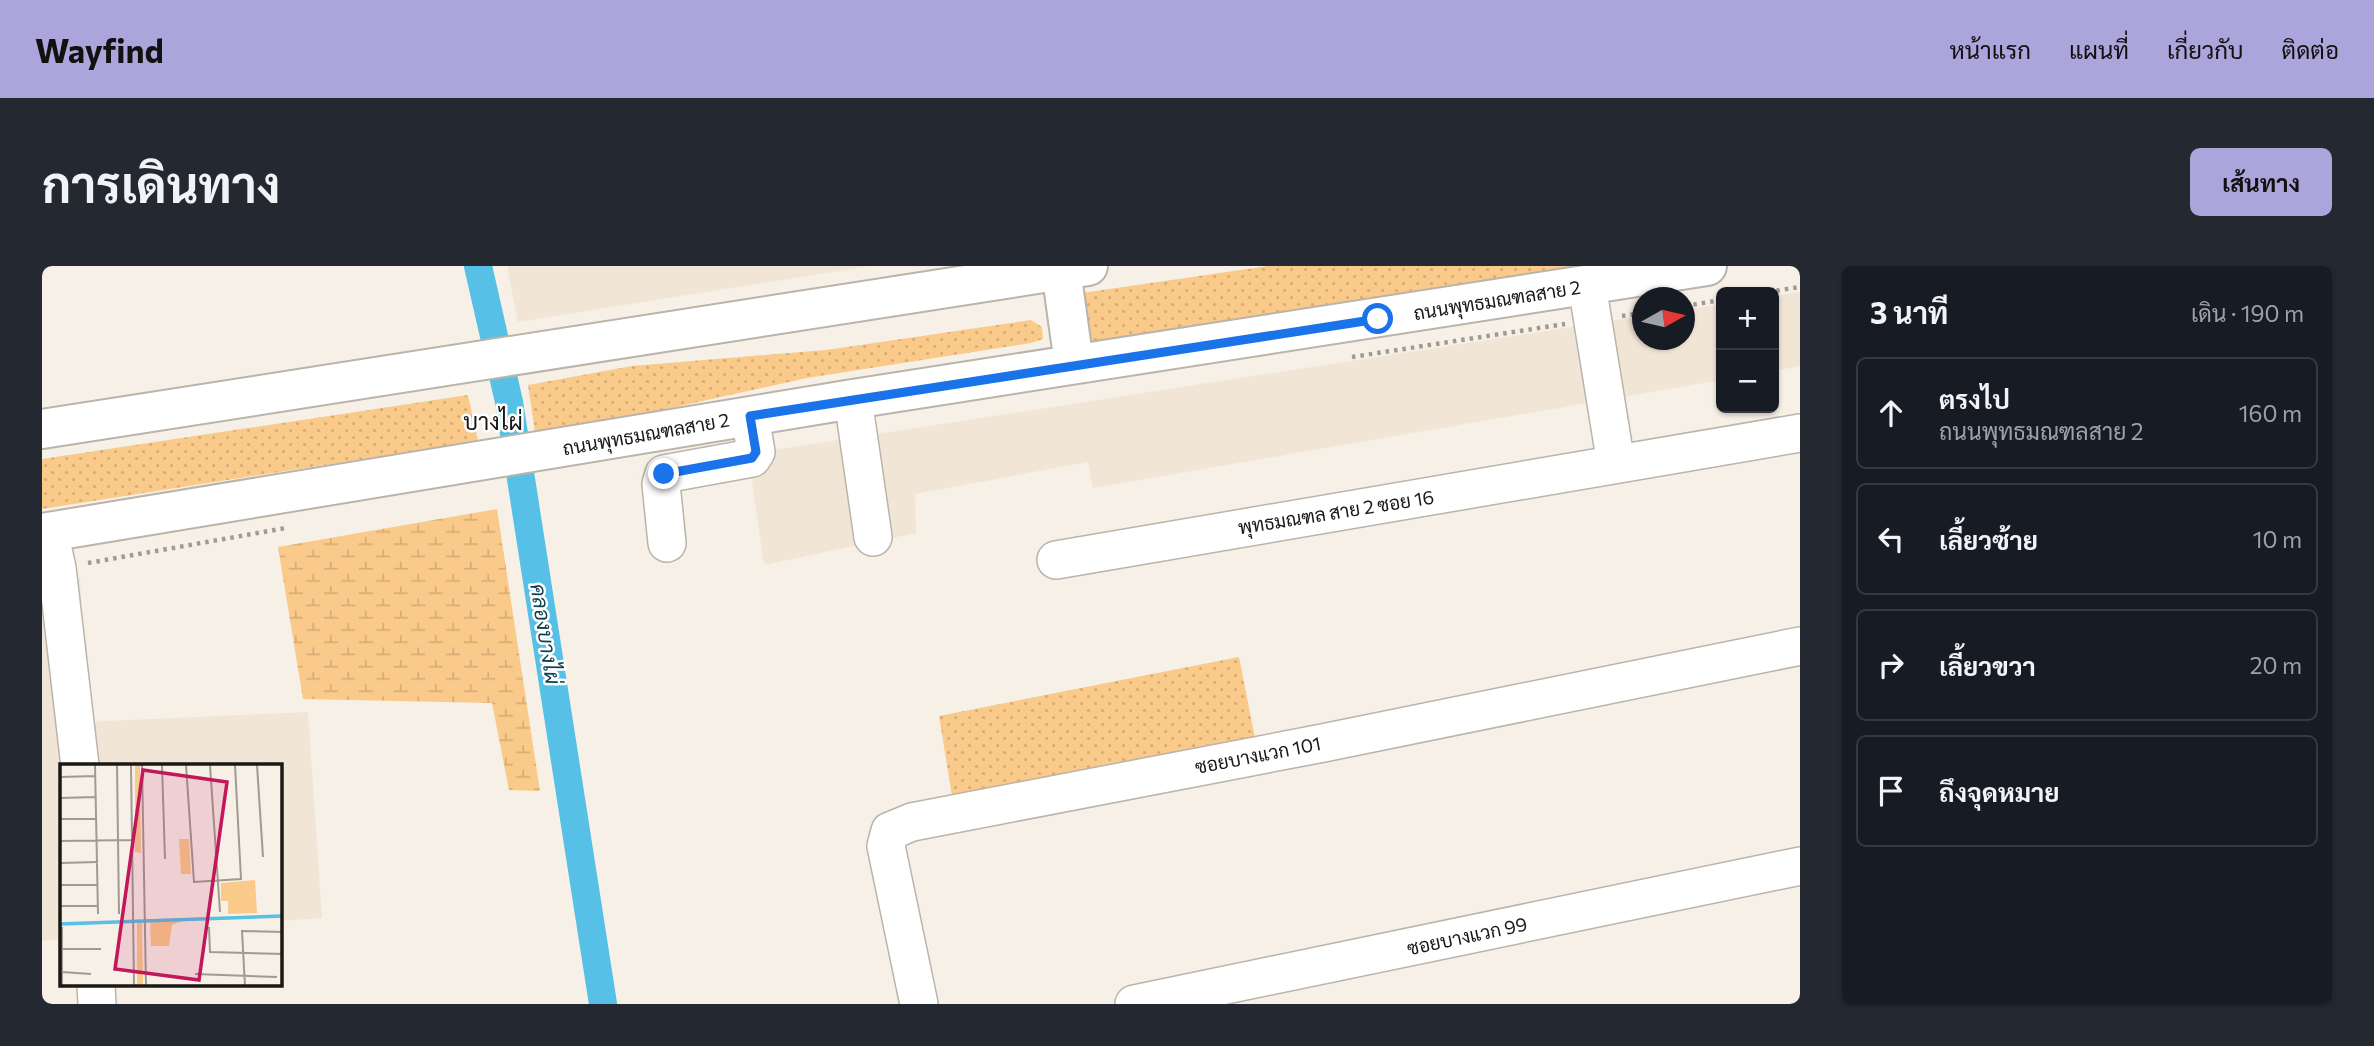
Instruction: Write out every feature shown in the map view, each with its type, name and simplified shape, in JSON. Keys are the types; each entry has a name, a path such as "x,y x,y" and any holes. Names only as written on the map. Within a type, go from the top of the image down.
{"main road":[{"name":"ถนนพุทธมณฑลสาย 2","path":"45,532 853,398 1707,266"},
{"path":"42,429 1074,268 1074,364"}],"street":[{"path":"1587,285 1616,464"},
{"path":"853,398 873,537"},
{"path":"667,543 661,484 664,474 752,458 756,452 750,416"},
{"name":"พุทธมณฑล สาย 2 ซอย 16","path":"1056,560 1800,433"},
{"path":"45,532 57,568 80,764"},
{"name":"ซอยบางแวก 101","path":"919,1004 886,846 890,831 912,822 1323,743 1800,646"},
{"name":"ซอยบางแวก 99","path":"1134,1004 1800,866"},
{"path":"96,986 97,1004"}],"path":[{"path":"1779,290 1800,287"},
{"path":"1695,304 1716,301"},
{"path":"57,568 297,526"}],"shaded area":[{"path":"507,266 870,266 518,322"},
{"path":"1800,292 1800,366 1779,370 1779,350 1779,295"},
{"path":"1716,305 1716,381 1093,488 1088,462 915,494 916,533 764,565 748,454 1632,318 1632,350 1695,350 1695,308"},
{"path":"80,578 87,722 308,712 322,918 282,921 282,764 60,764 60,939 42,941 42,584"}],"green space":[{"path":"1268,266 1626,266 1080,350 1082,293"},
{"path":"1031,320 1042,327 1043,339 807,378 621,419 535,432 528,385 632,366 826,350"},
{"path":"468,395 478,441 42,509 42,459"},
{"path":"497,509 540,791 509,790 492,703 303,699 278,547"},
{"path":"1239,657 1256,743 953,802 939,716"}],"waterway":[{"name":"คลองบางไผ่","path":"478,266 509,402 603,1004"}],"district":[{"name":"บางไผ่","path":"493,422"}],"route":[{"path":"664,474 667,471 752,458 756,452 750,416 1378,319"}]}
